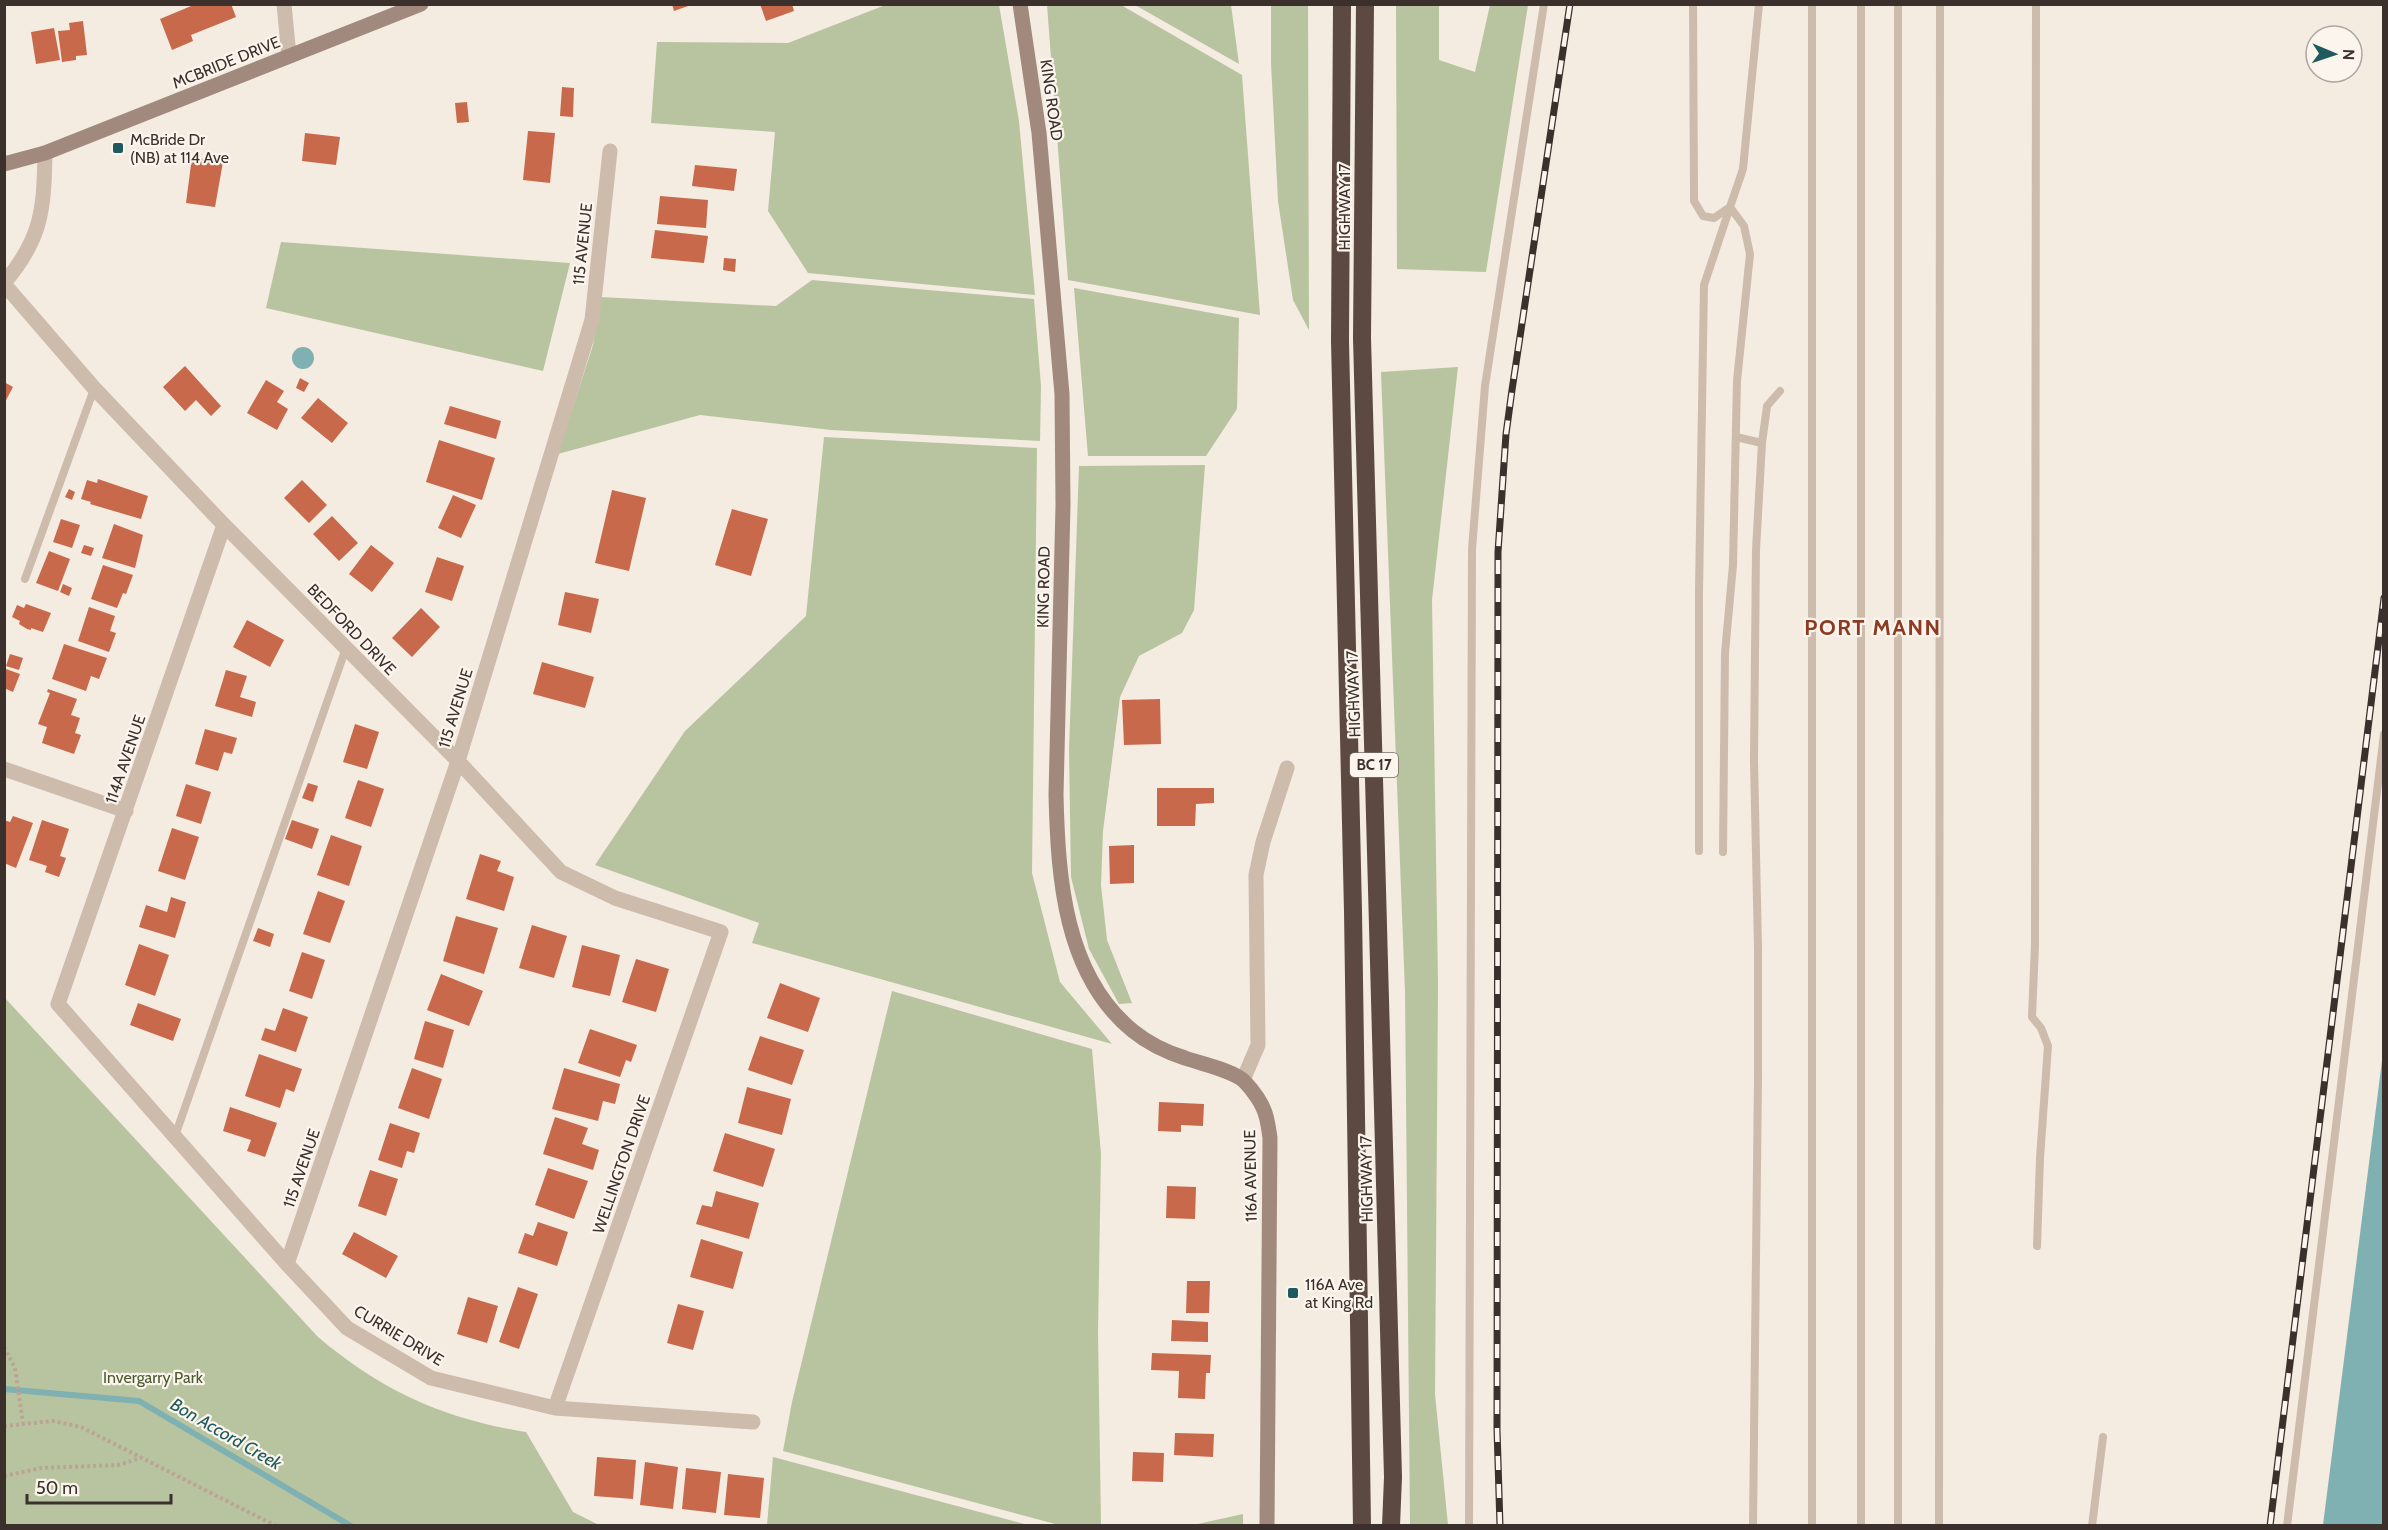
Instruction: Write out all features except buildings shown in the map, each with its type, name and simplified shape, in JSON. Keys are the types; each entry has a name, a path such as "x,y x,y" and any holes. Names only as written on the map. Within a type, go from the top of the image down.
{"highway":[{"name":"HIGHWAY 17","path":"1342,4 1340,341 1353,923 1362,1526"},
{"name":"HIGHWAY 17","path":"1365,4 1362,338 1393,1477 1391,1526"}],"street":[{"path":"284,4 289,56"},
{"name":"MCBRIDE DRIVE","path":"4,164 45,153 421,4"},
{"name":"KING ROAD","path":"1020,4 1039,133 1062,394 1063,505 1056,795 1065,906 1078,954 1089,975 1105,1001 1131,1030 1156,1047 1217,1068 1243,1080"},
{"name":"115 AVENUE","path":"288,1264 458,761 592,320 610,151"},
{"path":"4,283 26,252 39,226 45,153"},
{"name":"BEDFORD DRIVE","path":"4,283 94,388 224,525 458,761 561,872 615,898 721,932"},
{"name":"114A AVENUE","path":"58,1004 224,525"},
{"path":"1243,1080 1258,1046 1256,874 1263,842 1287,768"},
{"path":"4,769 126,811"},
{"name":"WELLINGTON DRIVE","path":"555,1408 721,932"},
{"name":"CURRIE DRIVE","path":"58,1004 347,1328 431,1378 555,1408 753,1422"},
{"name":"116A AVENUE","path":"1243,1080 1256,1096 1266,1115 1270,1138 1267,1526"}],"lane":[{"path":"1469,1526 1472,549 1485,386 1544,4"},
{"path":"1693,4 1694,201 1703,216 1714,218 1730,207"},
{"path":"1699,851 1699,603 1704,285 1743,169 1759,4"},
{"path":"1812,4 1812,1526"},
{"path":"1860,4 1861,1526"},
{"path":"1898,1526 1899,4"},
{"path":"1939,1526 1940,4"},
{"path":"2036,4 2036,945 2032,1017 2041,1028 2048,1046 2040,1158 2037,1246"},
{"path":"1723,852 1725,653 1733,565 1737,381 1750,254 1744,226 1730,207"},
{"path":"25,579 94,388"},
{"path":"1753,1526 1758,995 1754,760 1756,550 1762,443 1767,406 1780,391"},
{"path":"1736,437 1762,443"},
{"path":"175,1136 346,648"},
{"path":"2287,1526 2384,734"},
{"path":"2092,1526 2103,1437"}],"path":[{"path":"4,1347 15,1368 23,1423"},
{"path":"4,1426 53,1421 81,1427 276,1526"},
{"path":"4,1476 41,1468 118,1465 141,1458"}],"green space":[{"path":"888,4 999,5 1019,121 1035,295 808,273 768,211 775,132 651,123 657,42 788,43"},
{"path":"1047,5 1121,5 1242,75 1260,315 1068,280"},
{"path":"1135,5 1231,5 1239,64"},
{"path":"1271,5 1308,5 1309,330 1293,300 1278,201 1271,63"},
{"path":"1396,5 1439,5 1439,60 1475,72 1490,5 1528,5 1486,272 1397,269"},
{"path":"281,242 570,263 543,371 266,308"},
{"path":"812,280 1034,299 1041,386 1040,441 831,430 700,415 558,454 593,345 600,297 776,306"},
{"path":"1074,288 1239,318 1237,409 1206,456 1088,456"},
{"path":"1458,367 1432,600 1438,984 1435,1394 1448,1525 1410,1526 1405,991 1381,372"},
{"path":"824,437 1037,448 1032,873 1060,982 1112,1044 752,943 759,923 595,865 685,731 806,616"},
{"path":"1205,465 1194,610 1182,633 1139,656 1120,697 1103,831 1101,885 1107,940 1132,1003 1119,1004 1089,949 1071,877 1069,750 1079,466"},
{"path":"892,991 1092,1049 1101,1154 1098,1333 1101,1525 1059,1525 783,1451 792,1402"},
{"name":"Invergarry Park","path":"5,998 318,1337 366,1373 415,1400 468,1419 526,1432 573,1512 599,1525 5,1525"},
{"path":"773,1457 1028,1525 767,1525"},
{"path":"1243,1514 1243,1525 1193,1525"}],"water":[{"path":"303,347 313,354 314,358 307,368 303,369 293,362 292,358 299,348"},
{"path":"2383,1053 2383,1525 2323,1525"}],"waterway":[{"name":"Bon Accord Creek","path":"4,1389 139,1401 351,1526"}],"railway":[{"path":"1500,1526 1497,1429 1498,552 1506,434 1570,4"},
{"path":"2270,1526 2384,598"}],"place":[{"name":"McBride Dr (NB) at 114 Ave","path":"118,148"},
{"name":"116A Ave at King Rd","path":"1293,1293"}],"district":[{"name":"PORT MANN","path":"1873,627"}]}
